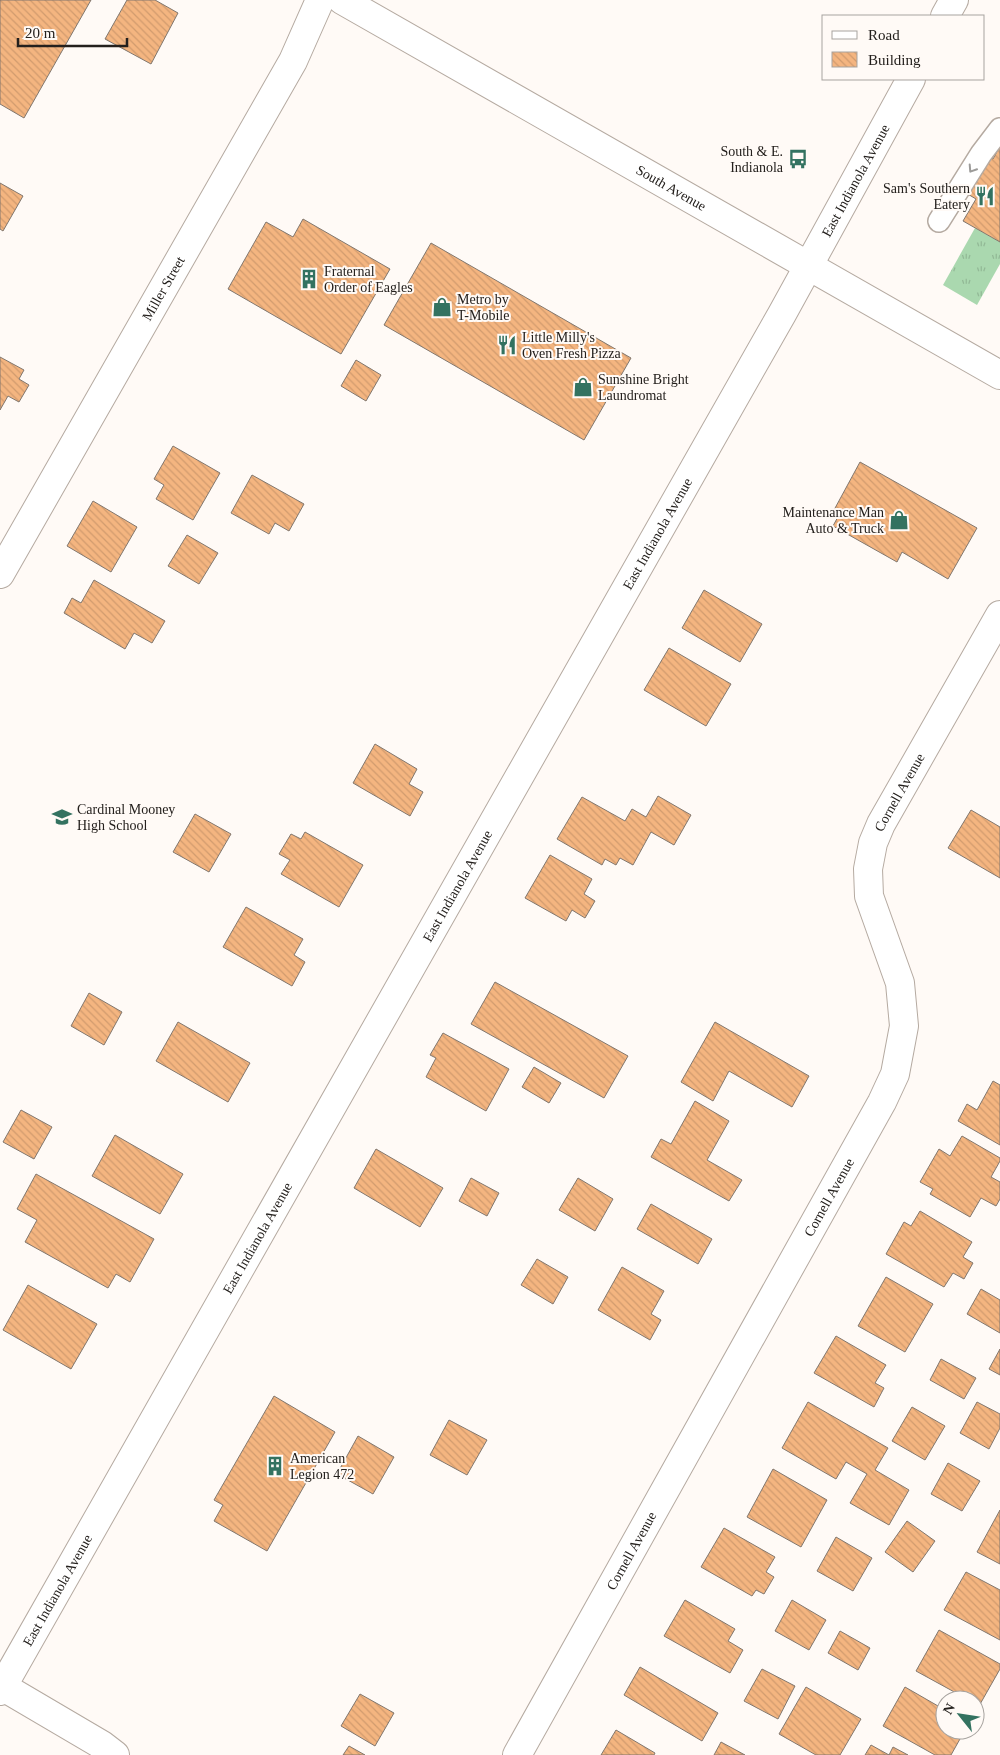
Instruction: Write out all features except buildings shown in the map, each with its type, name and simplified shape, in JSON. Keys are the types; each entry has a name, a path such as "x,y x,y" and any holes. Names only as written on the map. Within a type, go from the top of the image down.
{"street":[{"name":"Miller Street","path":"0,574 293,61 320,0"},
{"name":"South Avenue","path":"342,0 1000,375"},
{"path":"946,15 954,0"},
{"name":"East Indianola Avenue","path":"1,1688 809,266 910,80"},
{"name":"Cornell Avenue","path":"517,1755 882,1102 895,1074 904,1026 900,982 869,896 868,869 873,843 881,824 1000,616"},
{"path":"1,1688 102,1745 115,1755"}],"lane":[{"path":"939,220 981,154 1000,129"}],"green space":[{"path":"975,228 1000,242 1000,264 977,305 943,285"}],"place":[{"name":"South & E. Indianola","path":"798,159"},
{"name":"Sam's Southern Eatery","path":"985,196"},
{"name":"Fraternal Order of Eagles","path":"309,279"},
{"name":"Metro by T-Mobile","path":"442,307"},
{"name":"Little Milly's Oven Fresh Pizza","path":"507,345"},
{"name":"Sunshine Bright Laundromat","path":"583,387"},
{"name":"Maintenance Man Auto & Truck","path":"899,520"},
{"name":"Cardinal Mooney High School","path":"62,817"},
{"name":"American Legion 472","path":"275,1466"}]}
